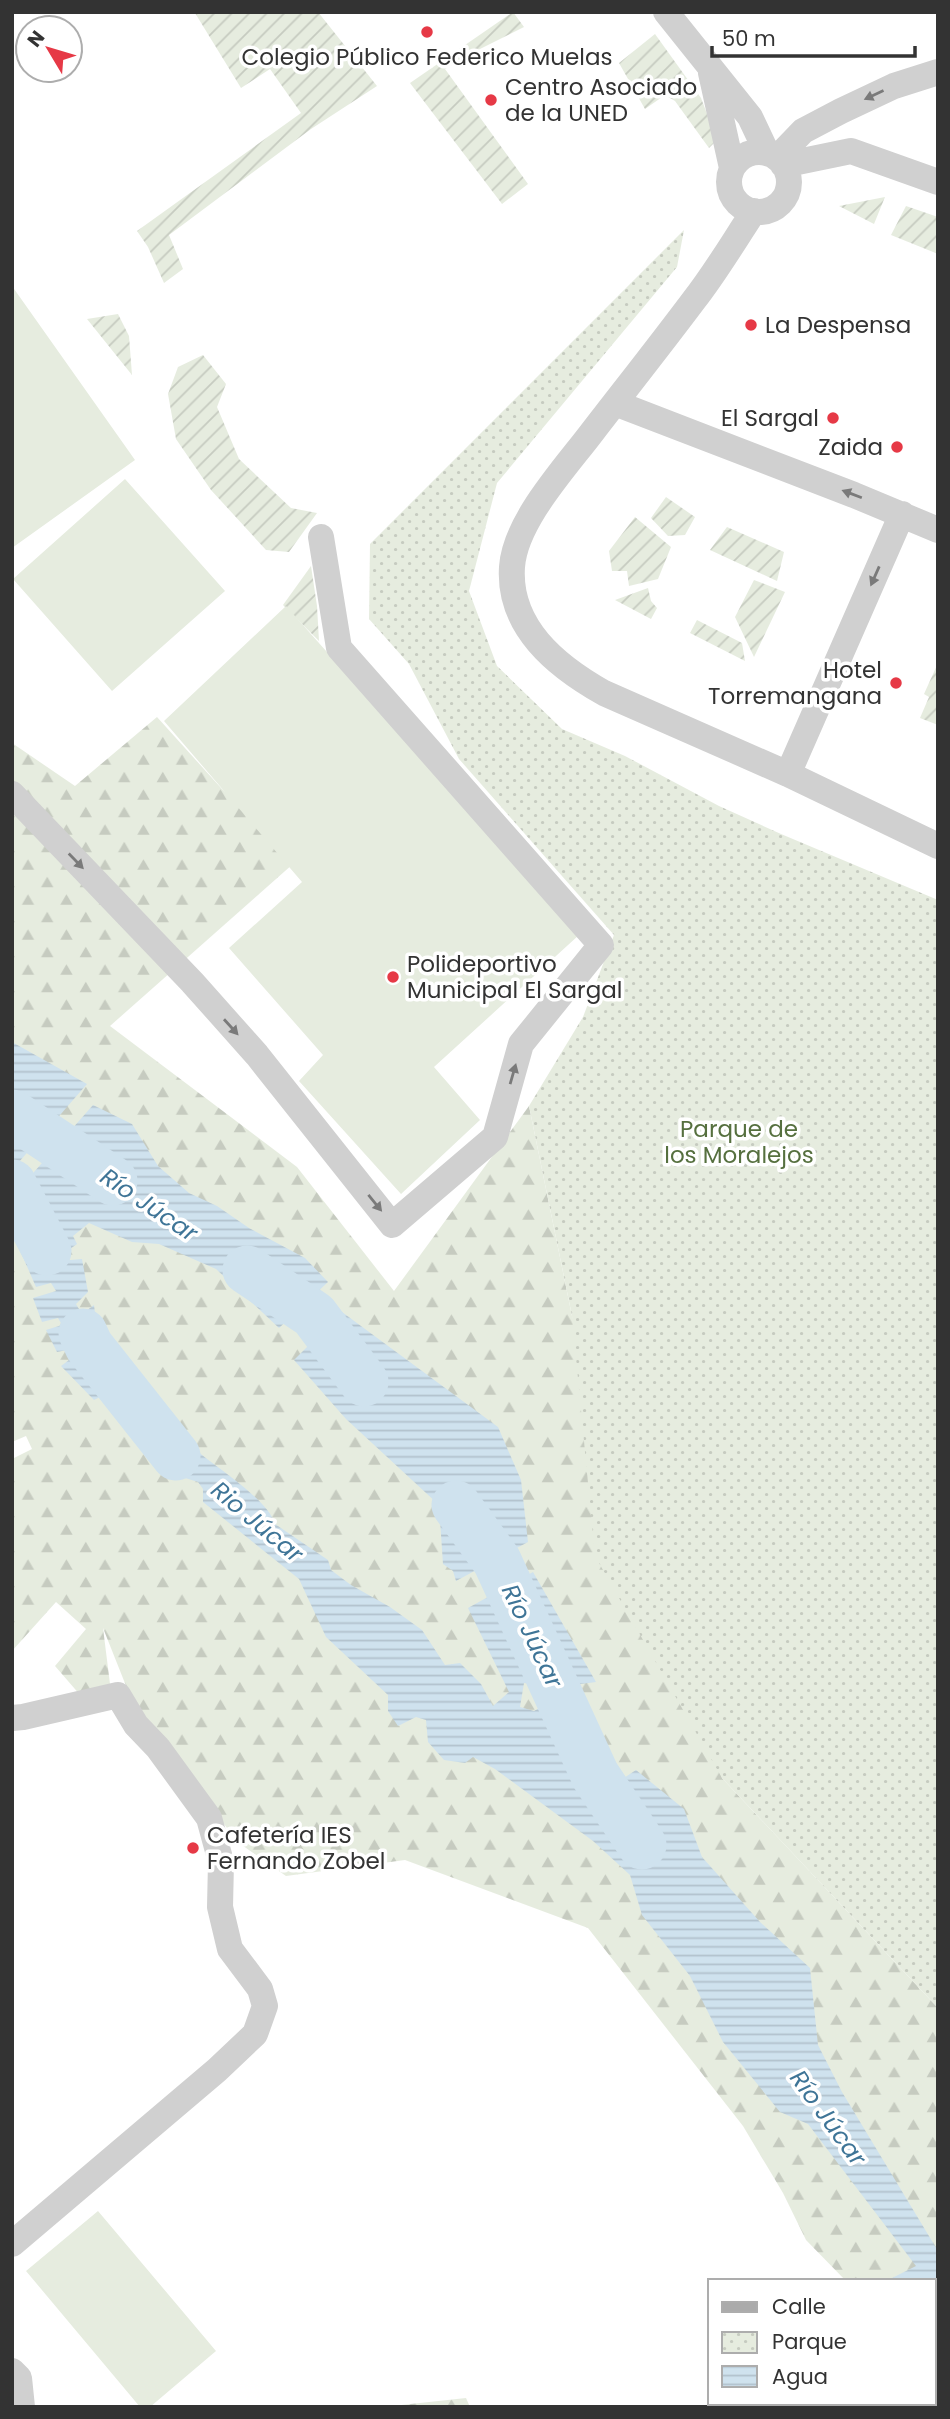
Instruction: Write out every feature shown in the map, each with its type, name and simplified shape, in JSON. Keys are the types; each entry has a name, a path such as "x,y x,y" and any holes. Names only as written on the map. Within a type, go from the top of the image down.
{"street":[{"path":"666,12 750,117 776,159 788,182 783,198 770,209 746,209 733,198 729,181 737,161 751,153 776,159 851,151 938,182"},
{"path":"710,68 732,168"},
{"path":"776,159 803,131 894,86 938,72"},
{"path":"754,211 696,298 534,510 520,537 512,563 512,581 519,612 548,655 585,683 788,774 938,846"},
{"path":"615,403 938,530"},
{"path":"788,774 902,514"},
{"path":"21,803 257,1055 392,1225 495,1137 521,1045 601,945 339,648 321,537"},
{"path":"12,1717 23,1717 118,1695 136,1725 158,1748 209,1818 220,1862 220,1907 230,1949 260,1989 265,2007 255,2034 217,2070 12,2244"},
{"path":"12,2371 19,2378 22,2407"}],"green space":[{"path":"318,12 377,86 311,129 169,235 183,269 164,283 148,247 137,231 301,113 270,69 241,88 195,13"},
{"path":"513,12 524,27 445,69 528,184 502,204 410,83"},
{"path":"655,34 701,98 717,140 709,148 675,101 665,95 645,109 619,63"},
{"path":"885,197 874,224 839,206"},
{"path":"906,206 938,217 938,254 891,235"},
{"name":"Parque de los Moralejos","path":"684,230 677,267 497,483 469,591 497,666 562,729 625,756 719,806 938,900 938,2008 722,1778 595,1556 572,1316 529,1106 583,1017 614,935 459,759 409,664 369,619 370,544"},
{"path":"12,286 135,460 12,548"},
{"path":"118,314 129,336 132,375 87,319"},
{"path":"203,355 226,384 217,407 239,459 291,508 317,513 289,552 266,550 211,490 176,439 168,394 178,367"},
{"path":"125,479 225,591 112,691 13,579"},
{"path":"666,497 695,517 685,535 668,536 651,518"},
{"path":"635,517 671,547 658,579 629,586 627,571 612,571 609,551"},
{"path":"727,527 784,552 777,581 710,550"},
{"path":"311,566 317,606 319,641 283,605"},
{"path":"754,580 785,592 754,657 735,617"},
{"path":"648,588 651,601 657,608 651,619 615,600"},
{"name":"Polideportivo Municipal El Sargal","path":"286,606 579,935 434,1067 480,1120 401,1194 299,1081 323,1055 229,948 302,882 164,721"},
{"path":"697,620 742,643 745,661 690,633"},
{"path":"938,663 938,725 920,718 929,697 924,694"},
{"path":"157,717 222,789 302,856 110,1026 297,1167 394,1291 529,1106 572,1316 722,1778 938,2008 938,2375 936,2279 844,2279 806,2240 783,2193 743,2126 588,1928 405,1860 286,1876 239,1843 138,1716 103,1628 111,1692 81,1696 55,1666 86,1629 56,1602 12,1651 12,1459 32,1449 26,1436 12,1442 12,743 75,786"},
{"path":"98,2211 216,2351 150,2407 140,2407 26,2271"},
{"path":"466,2398 470,2407 383,2407"}],"water":[{"path":"12,1042 87,1084 12,1170"},
{"path":"93,1105 132,1124 158,1166 189,1193 217,1206 249,1228 305,1258 328,1282 279,1328 216,1269 159,1244 132,1242 89,1223 73,1236 77,1244 63,1254 59,1261 82,1259 88,1292 76,1304 82,1314 94,1305 97,1329 91,1337 95,1345 100,1340 135,1380 94,1400 61,1366 73,1357 72,1349 57,1352 46,1330 62,1325 58,1318 42,1322 33,1298 56,1291 51,1283 36,1287 19,1248 41,1248 34,1241 21,1243 23,1224 12,1217 12,1197"},
{"path":"342,1312 498,1427 521,1480 528,1542 456,1581 453,1571 443,1564 439,1505 346,1419 294,1360"},
{"path":"144,1399 195,1449 252,1494 270,1514 275,1524 328,1560 331,1570 351,1585 390,1607 422,1630 445,1665 460,1663 481,1684 493,1706 509,1692 468,1608 533,1572 596,1682 551,1688 540,1678 537,1684 524,1683 520,1707 534,1711 559,1697 598,1795 636,1770 684,1809 702,1857 760,1922 810,1968 818,2045 842,2092 938,2251 938,2324 936,2325 936,2279 890,2279 916,2266 808,2124 780,2112 723,2042 690,1976 642,1915 630,1875 593,1841 495,1769 473,1757 465,1763 444,1760 428,1742 426,1720 416,1717 398,1726 388,1711 388,1695 326,1637 299,1579 203,1502 203,1489 198,1482 182,1477 116,1412"}],"waterway":[{"name":"Río Júcar","path":"12,1114 113,1181"},
{"name":"Rio Júcar","path":"12,1184 47,1251"},
{"name":"Río Júcar","path":"247,1270 314,1315 364,1382"},
{"name":"Rio Júcar","path":"83,1333 89,1346 176,1456"},
{"name":"Río Júcar","path":"456,1505 497,1561 595,1775 642,1845"}],"place":[{"name":"Colegio Público Federico Muelas","path":"427,32"},
{"name":"Centro Asociado de la UNED","path":"491,100"},
{"name":"La Despensa","path":"751,325"},
{"name":"El Sargal","path":"833,418"},
{"name":"Zaida","path":"897,447"},
{"name":"Hotel Torremangana","path":"896,683"},
{"name":"Polideportivo Municipal El Sargal","path":"393,977"},
{"name":"Cafetería IES Fernando Zobel","path":"193,1848"}]}
